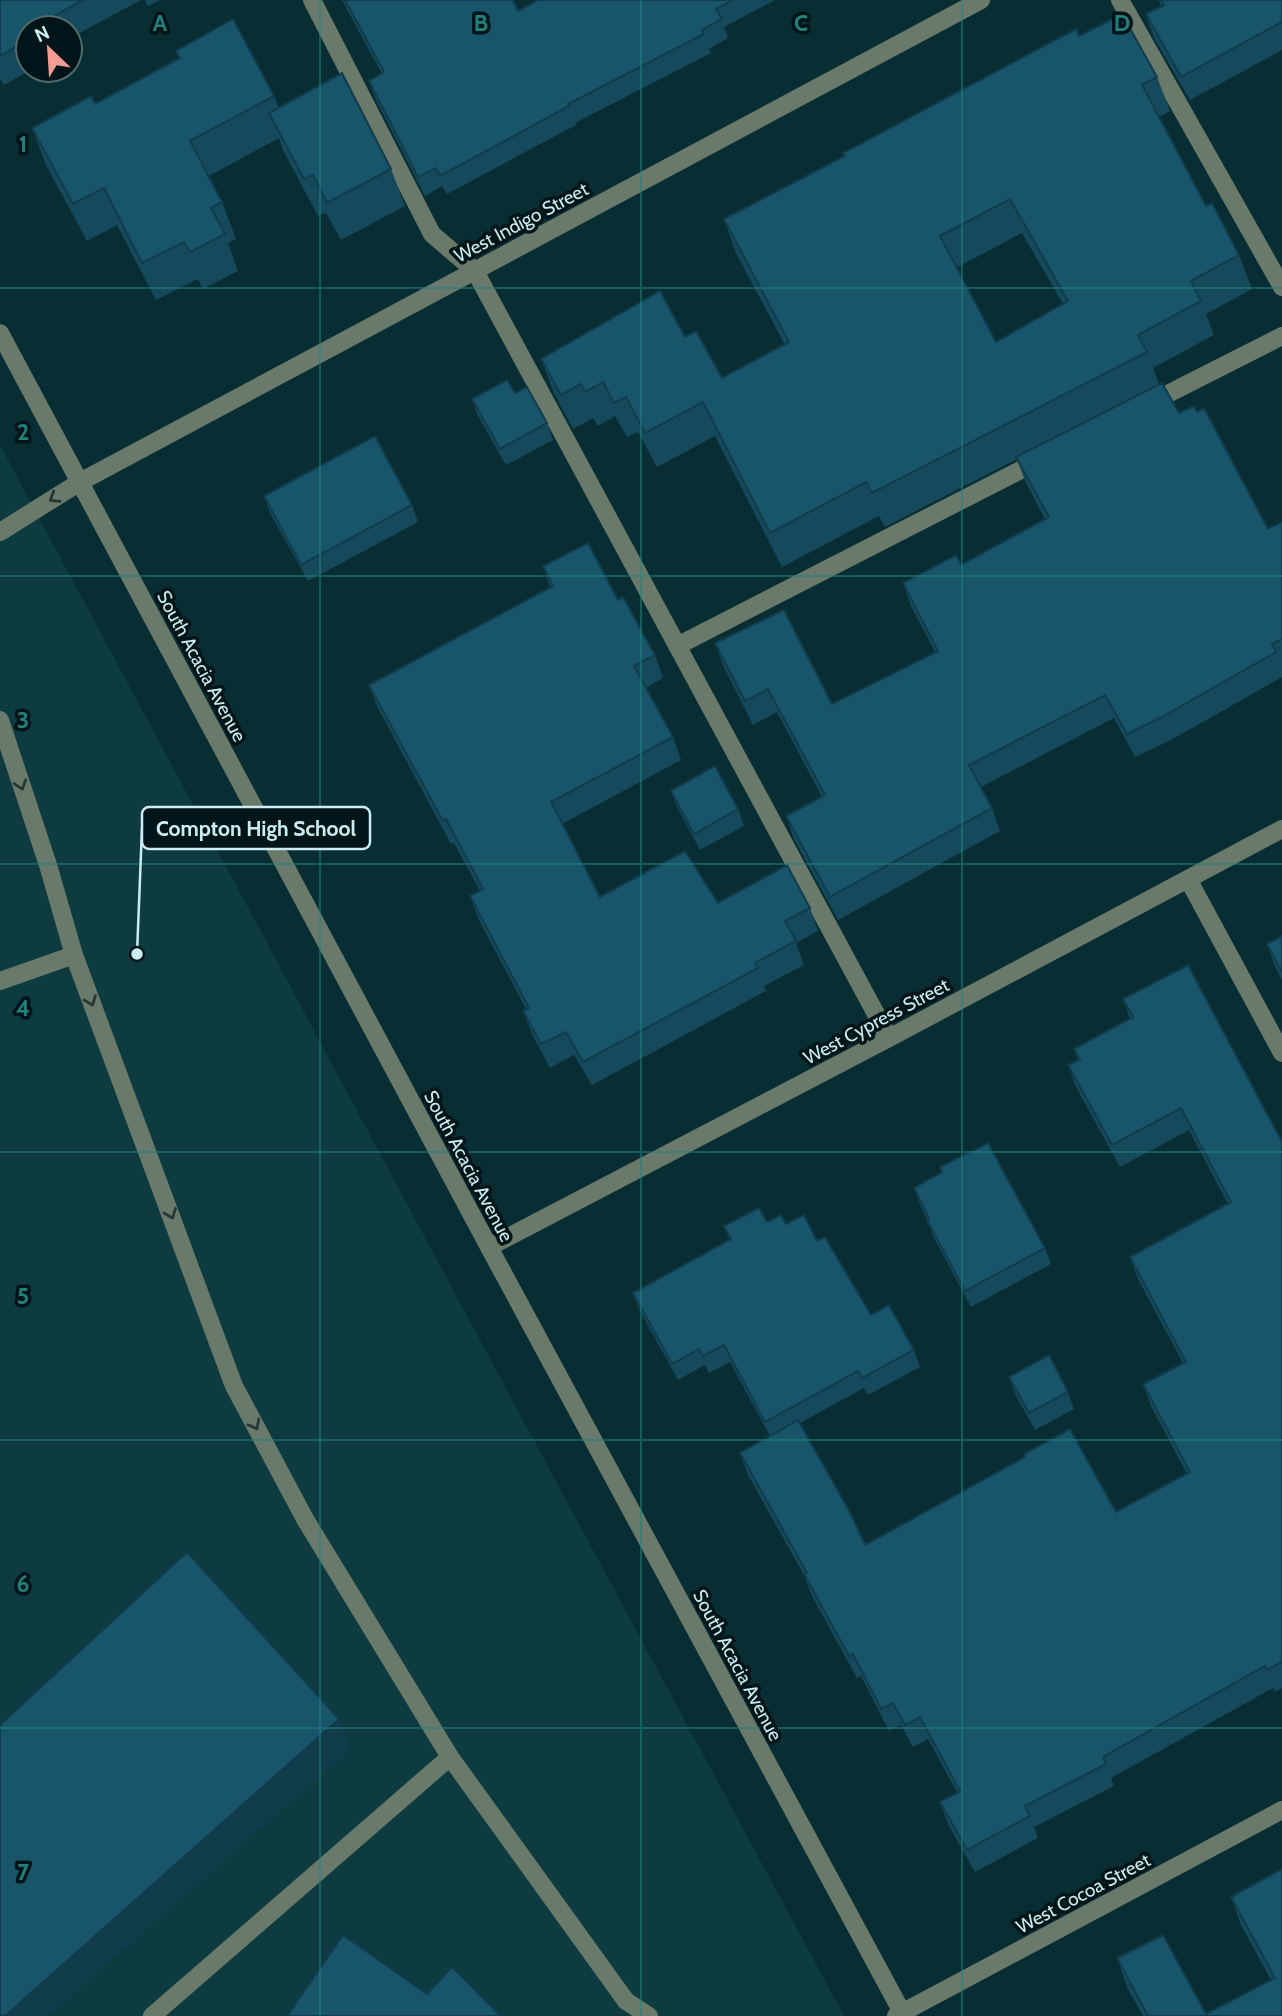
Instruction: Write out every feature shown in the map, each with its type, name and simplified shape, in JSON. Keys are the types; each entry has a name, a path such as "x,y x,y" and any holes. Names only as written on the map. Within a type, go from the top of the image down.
{"street":[{"path":"312,0 432,234 475,271 889,1038"},
{"path":"941,0 951,16"},
{"name":"West Indigo Street","path":"0,532 80,482 981,0"},
{"path":"1120,0 1282,287"},
{"name":"South Acacia Avenue","path":"0,333 901,2015"},
{"path":"1134,412 1282,336"},
{"path":"677,646 1060,449"},
{"path":"0,720 48,865 74,955 234,1386 304,1519 450,1756 626,2001 649,2016"},
{"name":"West Cypress Street","path":"489,1247 1282,829"},
{"path":"1188,879 1282,1053"},
{"path":"0,981 74,955"},
{"path":"152,2016 450,1756"},
{"name":"West Cocoa Street","path":"901,2015 1282,1810"}],"shaded area":[{"path":"0,445 495,1368 844,2016 0,2016"}],"building":[{"path":"0,0 83,0 58,14 14,14 14,48 0,56"},
{"path":"345,0 513,0 518,11 538,0 733,0 716,9 722,19 702,30 704,34 568,104 569,106 440,176 436,168 418,177 369,81 384,72"},
{"path":"1161,0 1282,0 1282,22 1181,77 1146,14 1164,5"},
{"path":"1122,14 1157,77 1142,85 1206,206 1212,203 1239,255 1191,281 1201,301 1138,335 1147,352 872,493 866,482 770,533 703,402 645,433 626,397 614,403 603,382 585,392 581,384 561,395 541,359 660,291 685,337 696,331 722,378 789,342 724,219 1076,29 1079,36","holes":["1010,199 1068,301 996,342 940,236"]},
{"path":"233,19 274,96 190,141 222,202 211,208 225,234 190,252 184,242 142,263 104,188 73,204 32,128 91,96 95,104 180,58 176,51"},
{"path":"342,73 391,169 327,203 313,175 304,179 269,113"},
{"path":"507,380 515,393 527,387 547,423 500,449 472,399"},
{"path":"1162,383 1179,413 1194,406 1197,412 1204,408 1268,529 1282,522 1282,639 1272,644 1276,652 1127,734 1105,695 969,765 992,808 830,897 786,816 825,795 768,689 745,701 715,643 784,610 832,704 938,651 903,583 956,555 961,565 1049,517 1016,457"},
{"path":"375,436 412,505 301,565 264,496"},
{"path":"588,543 618,600 623,597 655,655 634,666 673,737 551,802 600,897 685,851 718,903 787,865 810,908 785,921 796,941 755,963 758,968 583,1062 566,1032 541,1044 523,1011 529,1008 470,896 483,889 369,685 553,586 543,566"},
{"path":"715,766 738,809 694,834 671,791"},
{"path":"1282,936 1282,972 1267,944"},
{"path":"1188,965 1282,1142 1282,1662 1267,1670 1265,1666 1103,1757 1106,1764 1025,1806 1030,1816 967,1850 940,1802 960,1791 920,1717 905,1725 893,1703 881,1709 853,1654 849,1656 804,1574 807,1573 740,1453 798,1420 851,1514 865,1545 1025,1457 1024,1454 1070,1429 1116,1512 1190,1472 1143,1384 1186,1362 1130,1257 1231,1202 1181,1108 1112,1145 1068,1065 1080,1060 1074,1049 1133,1017 1123,999"},
{"path":"988,1143 1045,1248 965,1291 927,1220 929,1218 914,1188 942,1172 940,1167"},
{"path":"759,1208 767,1222 781,1215 786,1224 804,1215 817,1241 825,1237 871,1315 889,1305 914,1350 862,1378 858,1371 765,1422 724,1345 703,1356 699,1349 672,1364 633,1293 731,1239 724,1226"},
{"path":"1049,1355 1068,1392 1029,1413 1009,1377"},
{"path":"187,1552 339,1719 5,2016 0,2016 0,1725"},
{"path":"1282,1869 1282,2016 1148,2016 1117,1958 1163,1935 1206,2014 1275,1978 1231,1897"},
{"path":"343,1935 427,1994 452,1967 501,2016 287,2016"}],"place":[{"name":"Compton High School","path":"137,954"}]}
